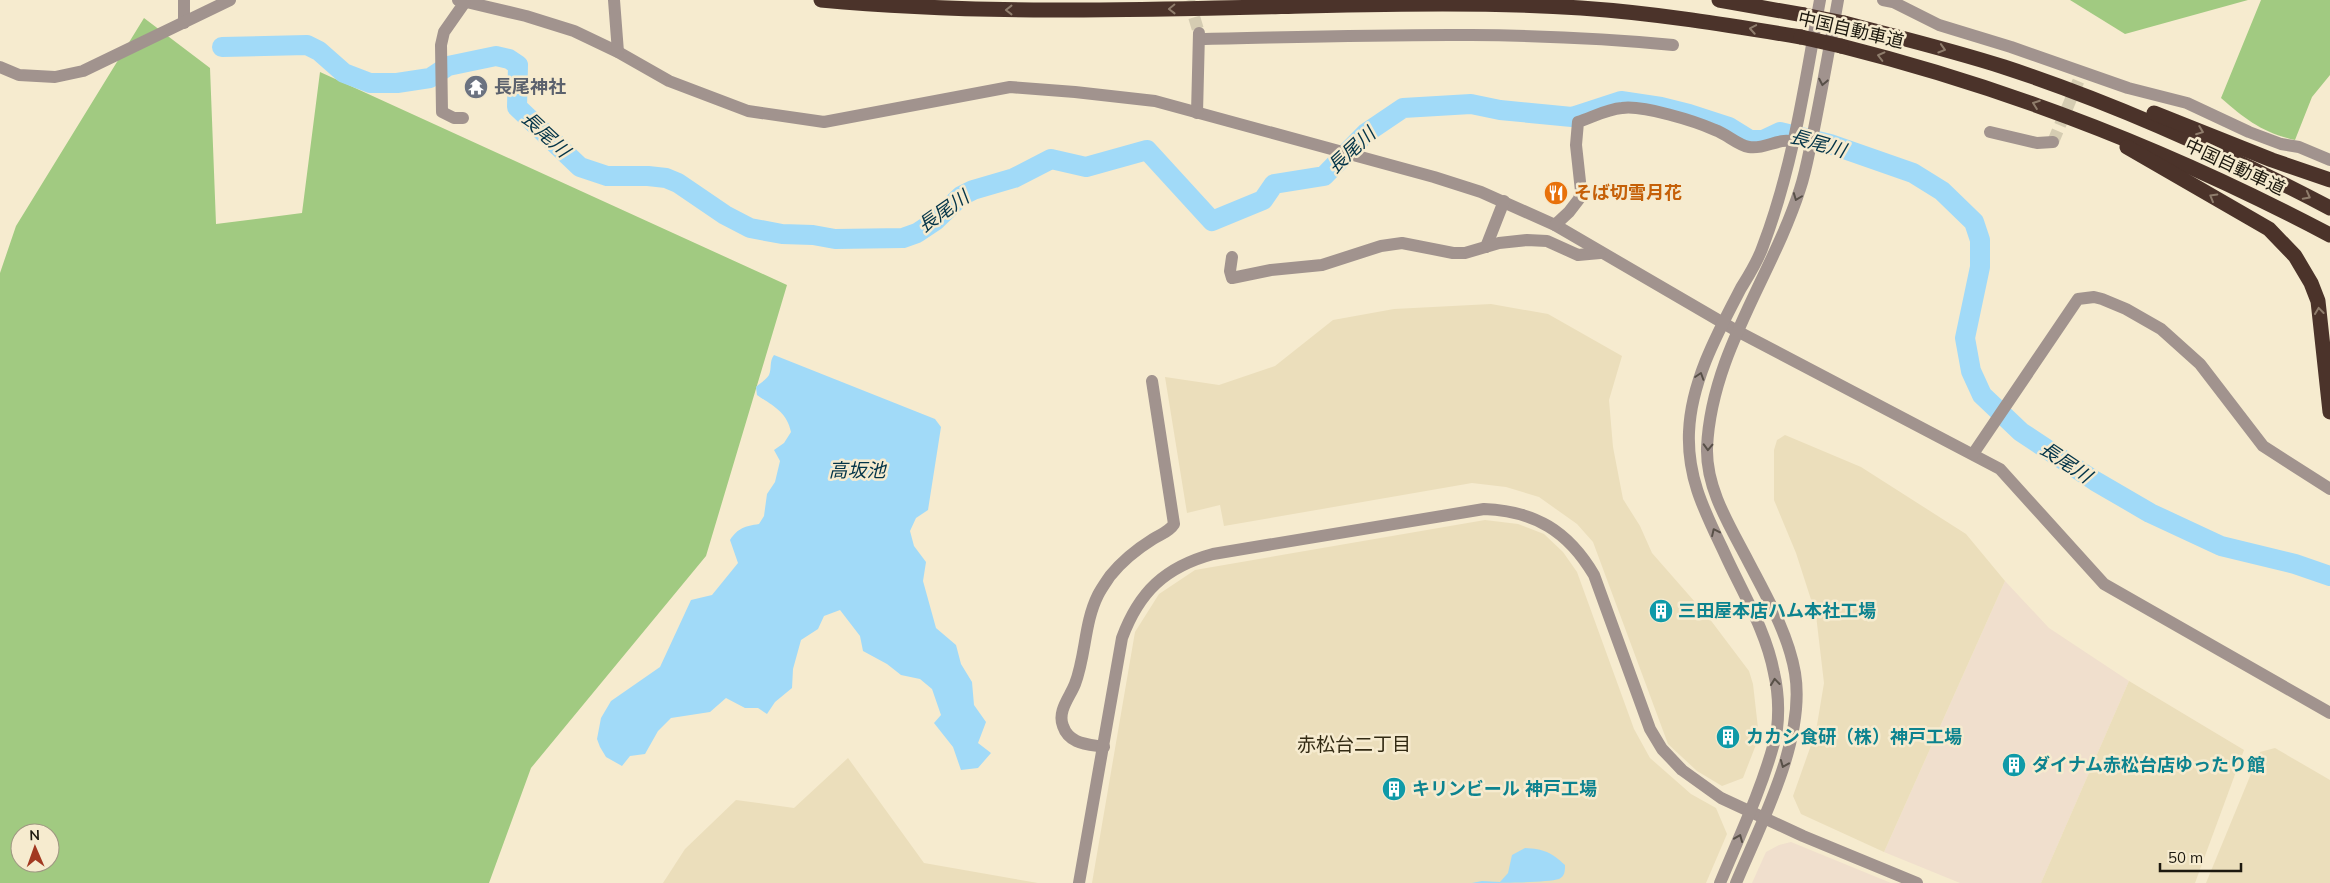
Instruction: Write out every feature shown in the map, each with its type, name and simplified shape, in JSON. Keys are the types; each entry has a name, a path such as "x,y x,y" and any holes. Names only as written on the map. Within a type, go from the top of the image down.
{"highway":[{"name":"中国自動車道","path":"821,0 902,7 992,10 1373,5 1580,8 1672,17 1801,37 1918,66 1978,84 2082,121 2206,173 2330,235"},
{"name":"中国自動車道","path":"1719,0 1844,23 2004,68 2148,121 2216,151 2330,208"},
{"path":"2004,68 2112,97 2272,160 2330,180"},
{"path":"2082,121 2269,229 2295,256 2311,283 2318,302 2330,412"}],"street":[{"path":"184,0 184,23"},
{"path":"0,67 19,75 55,78 83,71 230,0"},
{"path":"614,0 618,52"},
{"path":"1720,883 1775,741 1777,700 1774,673 1758,622 1696,492 1689,462 1688,431 1693,398 1703,367 1723,323 1762,250 1779,202 1794,142 1820,0"},
{"path":"1736,883 1788,756 1796,717 1795,674 1783,630 1717,501 1710,474 1707,450 1711,408 1737,331 1776,253 1801,188 1838,0"},
{"path":"1884,0 1893,2 1940,25 2029,52 2128,88 2187,104 2249,132 2281,144 2299,147 2330,160"},
{"path":"463,118 454,118 442,112 440,54 444,32 462,1 526,16 574,31 618,52 669,81 748,111 824,122 1010,87 1155,101 1434,177 1481,192 1555,225 1600,253 1737,331 2000,469 2104,584 2328,708"},
{"path":"1196,113 1199,36 1422,35 1608,38 1673,45"},
{"path":"1555,225 1570,212 1579,199 1581,191 1576,145 1578,122 1612,109 1625,107 1658,112 1716,130 1747,147 1759,148 1786,140 1794,142"},
{"path":"1990,132 2037,143 2053,142"},
{"path":"1486,247 1504,202"},
{"path":"1232,257 1230,271 1232,278 1271,270 1322,265 1388,245 1416,245 1453,253 1528,240 1547,241 1578,255 1600,253"},
{"path":"1973,454 2078,299 2094,297 2126,309 2161,329 2200,364 2263,446 2330,489"},
{"path":"1104,747 1080,743 1072,739 1062,725 1061,717 1063,708 1076,682 1089,622 1098,595 1110,576 1127,558 1153,538 1170,530 1174,524 1152,382"},
{"path":"1080,883 1122,638 1141,598 1173,569 1192,560 1213,554 1464,512 1501,510 1537,519 1554,528 1583,556 1594,575 1650,729 1662,749 1682,770 1702,786 1749,812 1918,883"}],"shaded area":[{"path":"1491,304 1548,314 1622,356 1609,400 1613,447 1623,499 1640,526 1652,553 1709,618 1749,671 1753,684 1759,737 1743,778 1722,786 1697,771 1668,744 1593,542 1577,524 1539,497 1506,487 1472,483 1224,526 1220,505 1187,513 1165,377 1219,385 1275,366 1333,320 1394,309"},
{"path":"1785,435 1861,467 1966,534 2005,581 1884,852 1801,814 1793,796 1816,731 1824,683 1816,615 1796,553 1774,500 1774,450 1777,440"},
{"name":"キリンビール 神戸工場","path":"1485,520 1518,524 1544,534 1563,552 1577,572 1634,729 1650,758 1691,794 1716,808 1727,834 1706,883 1092,883 1135,632 1159,594 1195,570"},
{"path":"2005,581 2049,628 2129,681 2041,883 1960,883 1884,852"},
{"path":"2129,681 2244,750 2195,883 2041,883"},
{"path":"2275,748 2330,780 2330,883 2206,883 2260,752"},
{"path":"848,758 924,863 1038,883 663,883 685,849 736,800 794,808"},
{"path":"1791,842 1891,883 1752,883 1766,852 1779,845"}],"green space":[{"path":"2070,0 2248,0 2125,34"},
{"path":"2261,0 2330,0 2330,75 2312,97 2295,140 2273,133 2255,124 2221,98"},
{"path":"144,18 210,68 216,224 302,213 320,72 787,285 706,556 531,768 489,883 0,883 0,273 16,226"}],"water":[{"name":"高坂池","path":"774,355 935,419 941,427 928,510 916,518 910,531 914,546 926,562 923,581 936,628 956,645 961,664 972,682 974,705 986,722 978,743 991,753 978,768 961,770 953,747 934,723 941,715 932,689 920,679 901,675 887,664 863,651 860,636 840,610 824,616 818,629 801,640 793,669 792,688 775,702 767,714 758,708 745,708 726,698 710,712 671,718 658,731 645,754 630,756 622,766 606,757 600,747 597,739 601,718 611,701 660,667 691,600 712,595 738,563 730,540 742,528 759,524 764,516 767,494 775,482 780,461 774,450 784,443 791,432 783,414 757,395 756,387 769,375"},
{"path":"1525,848 1542,850 1556,857 1565,865 1565,871 1562,876 1559,879 1543,881 1472,883 1482,881 1500,882 1508,873 1512,855"}],"waterway":[{"name":"長尾川","path":"222,47 307,45 319,51 344,73 370,83 397,83 430,78 448,66 496,56 509,59 518,65 517,107 580,167 607,176 666,178 678,183 725,215 750,228 782,234 813,235 835,239 903,238 917,233 935,221 961,196 973,190 1014,178 1051,159 1086,167 1147,150 1212,221 1263,200 1274,184 1324,176 1366,133 1403,108 1471,104 1500,110 1572,117 1621,101 1661,107 1689,114 1729,127 1750,140 1763,140 1780,132 1830,144 1913,173 1942,191 1974,222 1980,240 1980,267 1965,338 1971,371 1982,395 2021,432 2095,481 2150,513 2221,546 2295,564 2330,576"}],"tunnel":[{"path":"1189,0 1199,33"},
{"path":"2053,142 2083,70"}],"place":[{"name":"長尾神社","path":"476,87"},
{"name":"そば切雪月花","path":"1556,193"},
{"name":"三田屋本店ハム本社工場","path":"1661,611"},
{"name":"カカシ食研（株）神戸工場","path":"1728,737"},
{"name":"ダイナム赤松台店ゆったり館","path":"2014,765"},
{"name":"キリンビール 神戸工場","path":"1394,789"}],"district":[{"name":"赤松台二丁目","path":"1354,744"}]}
